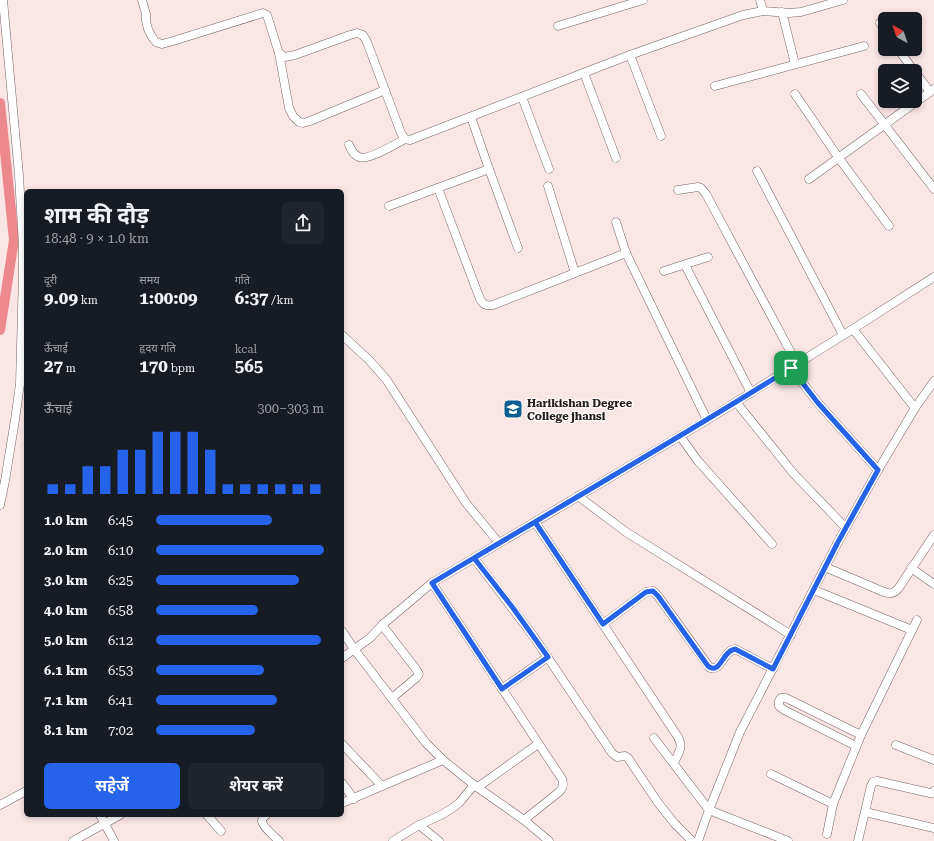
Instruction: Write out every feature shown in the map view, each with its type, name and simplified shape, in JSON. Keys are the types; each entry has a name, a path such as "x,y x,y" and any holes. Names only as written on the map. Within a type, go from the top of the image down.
{"street":[{"path":"0,505 20,384 23,274 19,175 3,0"},
{"path":"142,0 146,14 146,21 152,37 156,42 162,44 263,13 267,15 279,53 289,108 299,122 304,123 310,121 385,90"},
{"path":"558,26 643,0"},
{"path":"760,0 763,11"},
{"path":"349,146 358,157 370,157 405,139 410,140 630,55 743,15 763,11 801,12 830,2 843,0"},
{"path":"782,12 795,64"},
{"path":"279,53 285,57 295,55 350,35 357,33 363,35 401,133 405,139"},
{"path":"715,86 864,46"},
{"path":"630,55 661,136"},
{"path":"584,73 616,158"},
{"path":"809,179 932,91 922,80"},
{"path":"795,94 838,157 889,226"},
{"path":"861,94 934,189"},
{"path":"522,97 550,169"},
{"path":"471,117 518,248"},
{"path":"389,206 489,169"},
{"path":"757,171 843,335"},
{"path":"548,186 575,273"},
{"path":"678,190 698,187 701,188 706,194 794,366 818,403 878,470"},
{"path":"438,188 480,299 484,305 493,305 626,253"},
{"path":"616,222 626,253 707,420"},
{"path":"664,271 708,258"},
{"path":"685,265 751,393"},
{"path":"344,656 370,638 382,625 432,583 707,420 854,329 934,277"},
{"path":"854,329 915,408"},
{"path":"344,337 368,358 386,378 466,503 500,543"},
{"path":"698,841 740,732 825,567 878,470 915,408 934,381"},
{"path":"736,402 794,474 846,528"},
{"path":"680,436 698,461 772,544"},
{"path":"578,496 626,532 791,635"},
{"path":"535,522 678,737 681,747 674,763"},
{"path":"825,567 891,594 898,589 934,535"},
{"path":"474,558 548,657 612,753 617,757 625,756 628,758 658,804 692,841"},
{"path":"911,568 934,584"},
{"path":"432,583 562,779 563,788 524,820"},
{"path":"814,590 912,630"},
{"path":"603,624 646,592 653,591 710,668 716,668 729,651 735,649 773,669"},
{"path":"827,834 833,804 856,746 917,620"},
{"path":"382,625 419,674 392,698"},
{"path":"344,634 426,743 443,760 476,786 524,820 549,841"},
{"path":"502,689 548,657"},
{"path":"856,746 784,710 779,706 779,701 781,698 786,698 861,735"},
{"path":"654,738 709,810 788,841"},
{"path":"393,841 419,825 451,809 476,786 538,744"},
{"path":"344,746 382,786"},
{"path":"896,746 934,760"},
{"path":"344,802 443,760"},
{"path":"771,774 833,804"},
{"path":"858,841 871,786 875,781 930,793 934,791"},
{"path":"344,786 354,799"},
{"path":"0,805 24,792"},
{"path":"865,812 934,828"},
{"path":"101,817 114,841"},
{"path":"72,841 116,817"},
{"path":"209,817 221,831"},
{"path":"264,817 262,823 279,841"},
{"path":"419,825 439,841"}],"waterway":[{"path":"0,103 14,240 0,330"}],"place":[{"name":"Harikishan Degree College jhansi","path":"513,409"}],"route":[{"path":"791,368 707,420 474,558 432,583 502,689 548,657 513,608 474,558 535,522 603,624 646,592 653,591 710,668 716,668 729,651 735,649 773,669 838,542 878,470 818,403 791,368"}]}
